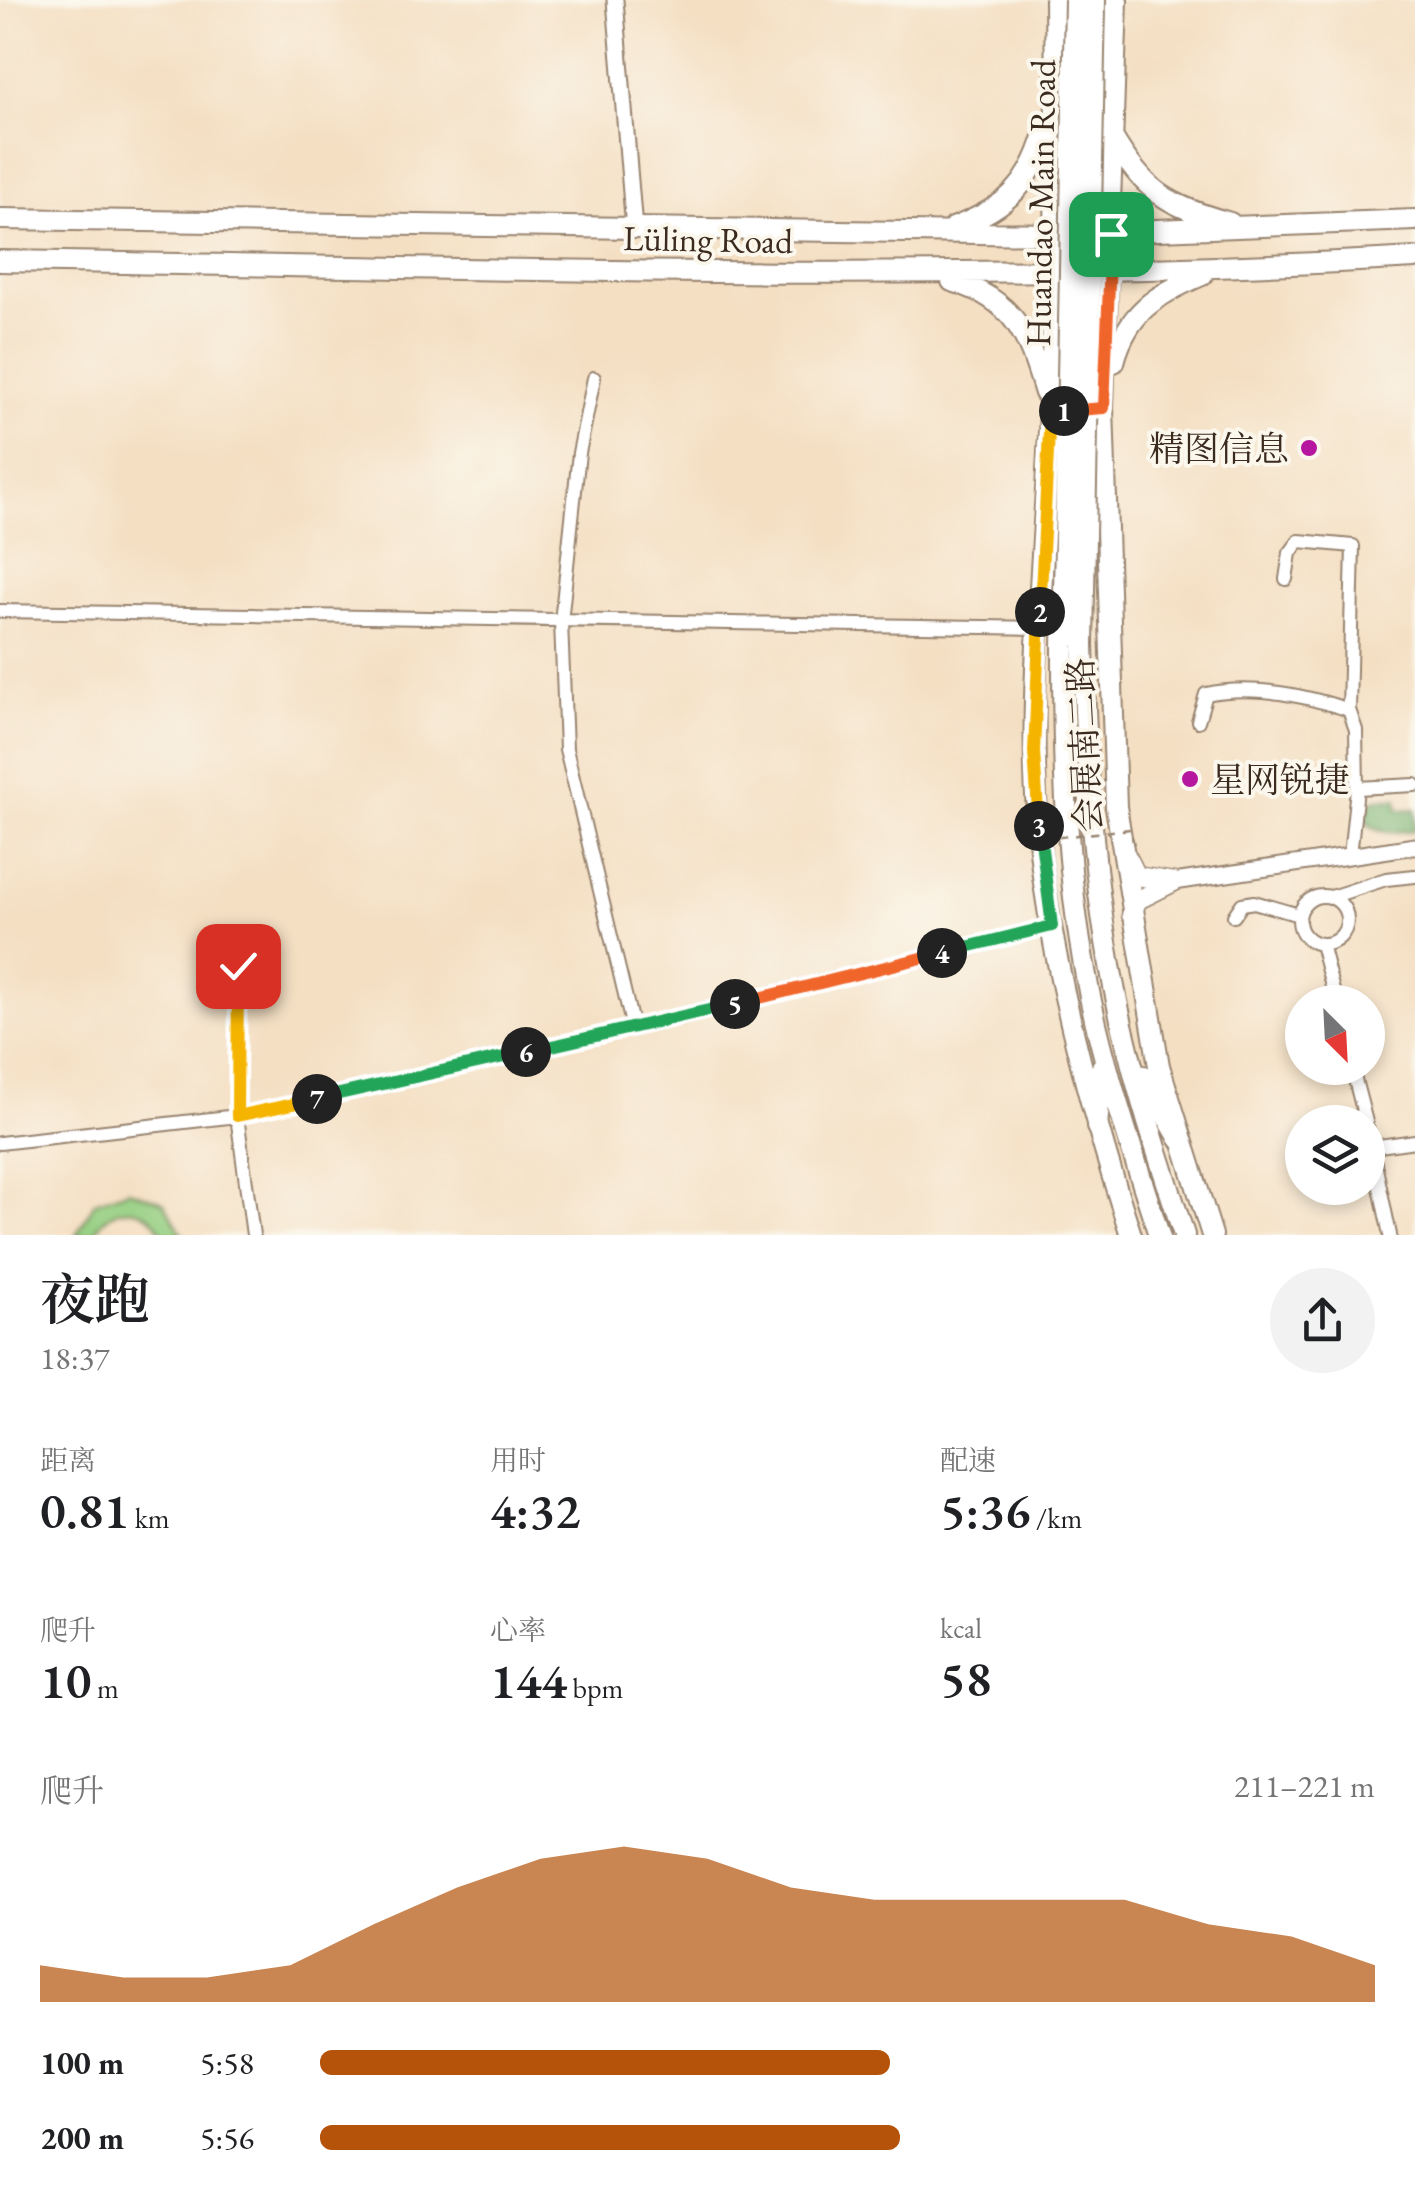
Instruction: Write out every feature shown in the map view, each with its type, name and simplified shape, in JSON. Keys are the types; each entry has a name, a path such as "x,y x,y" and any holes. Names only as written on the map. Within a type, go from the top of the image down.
{"main road":[{"path":"1055,0 1050,412 1034,752 1044,882 1052,926 1097,1126 1132,1235"},
{"name":"Huandao Main Road","path":"1075,0 1069,496 1073,645 1098,885 1126,1044 1184,1235"},
{"name":"Huandao Main Road","path":"1096,0 1073,645 1062,770 1072,889 1103,1056 1158,1235"},
{"name":"会展南二路","path":"1117,0 1109,132 1111,234 1104,408 1116,807 1130,851 1131,914 1159,1066 1212,1235"},
{"path":"940,233 976,219 1028,177 1037,164 1056,92"},
{"path":"1109,132 1130,168 1153,192 1190,212 1252,229"},
{"name":"Lüling Road","path":"0,219 1054,234 1415,220"},
{"name":"Lüling Road","path":"0,261 905,275 1215,270 1415,258"},
{"path":"1050,412 1104,408 1115,356 1130,322 1148,302 1215,270"},
{"path":"905,275 952,281 996,300 1015,318 1029,344 1050,412"},
{"path":"1130,851 1137,876 1174,882"},
{"path":"1131,914 1138,900 1174,882"},
{"path":"1126,1044 1180,1139"},
{"path":"1097,1126 1103,1056"}],"street":[{"path":"615,0 634,228"},
{"path":"594,378 579,453 561,622 566,750 633,1028"},
{"path":"1286,578 1290,553 1300,541 1353,546 1349,710 1356,730 1357,788 1350,856"},
{"path":"0,611 1040,628"},
{"path":"1198,721 1206,694 1224,690 1299,695 1349,710"},
{"path":"1357,788 1415,785"},
{"path":"1174,882 1415,846"},
{"path":"1332,985 1321,944 1302,933 1299,915 1310,900 1386,878 1415,876"},
{"path":"1321,944 1340,938 1347,924 1342,904 1331,897"},
{"path":"1234,916 1242,904 1254,902 1299,915"},
{"path":"0,1144 237,1116 633,1028 1052,926"},
{"path":"238,966 237,1116 252,1235"},
{"path":"1385,1145 1415,1141"},
{"path":"1384,1205 1390,1235"}],"path":[{"path":"1027,801 1034,840 1130,829 1130,851"}],"green space":[{"path":"1376,799 1397,799 1398,810 1415,809 1415,830 1382,831 1369,825 1363,810"},
{"path":"129,1190 163,1202 183,1235 163,1235 148,1216 128,1210 109,1216 94,1235 76,1235 95,1202"}],"place":[{"name":"精图信息","path":"1309,448"},
{"name":"星网锐捷","path":"1190,779"}],"route":[{"path":"238,966 237,1116 633,1028 1052,926 1044,882 1034,752 1050,412 1104,408 1111,234"}]}
